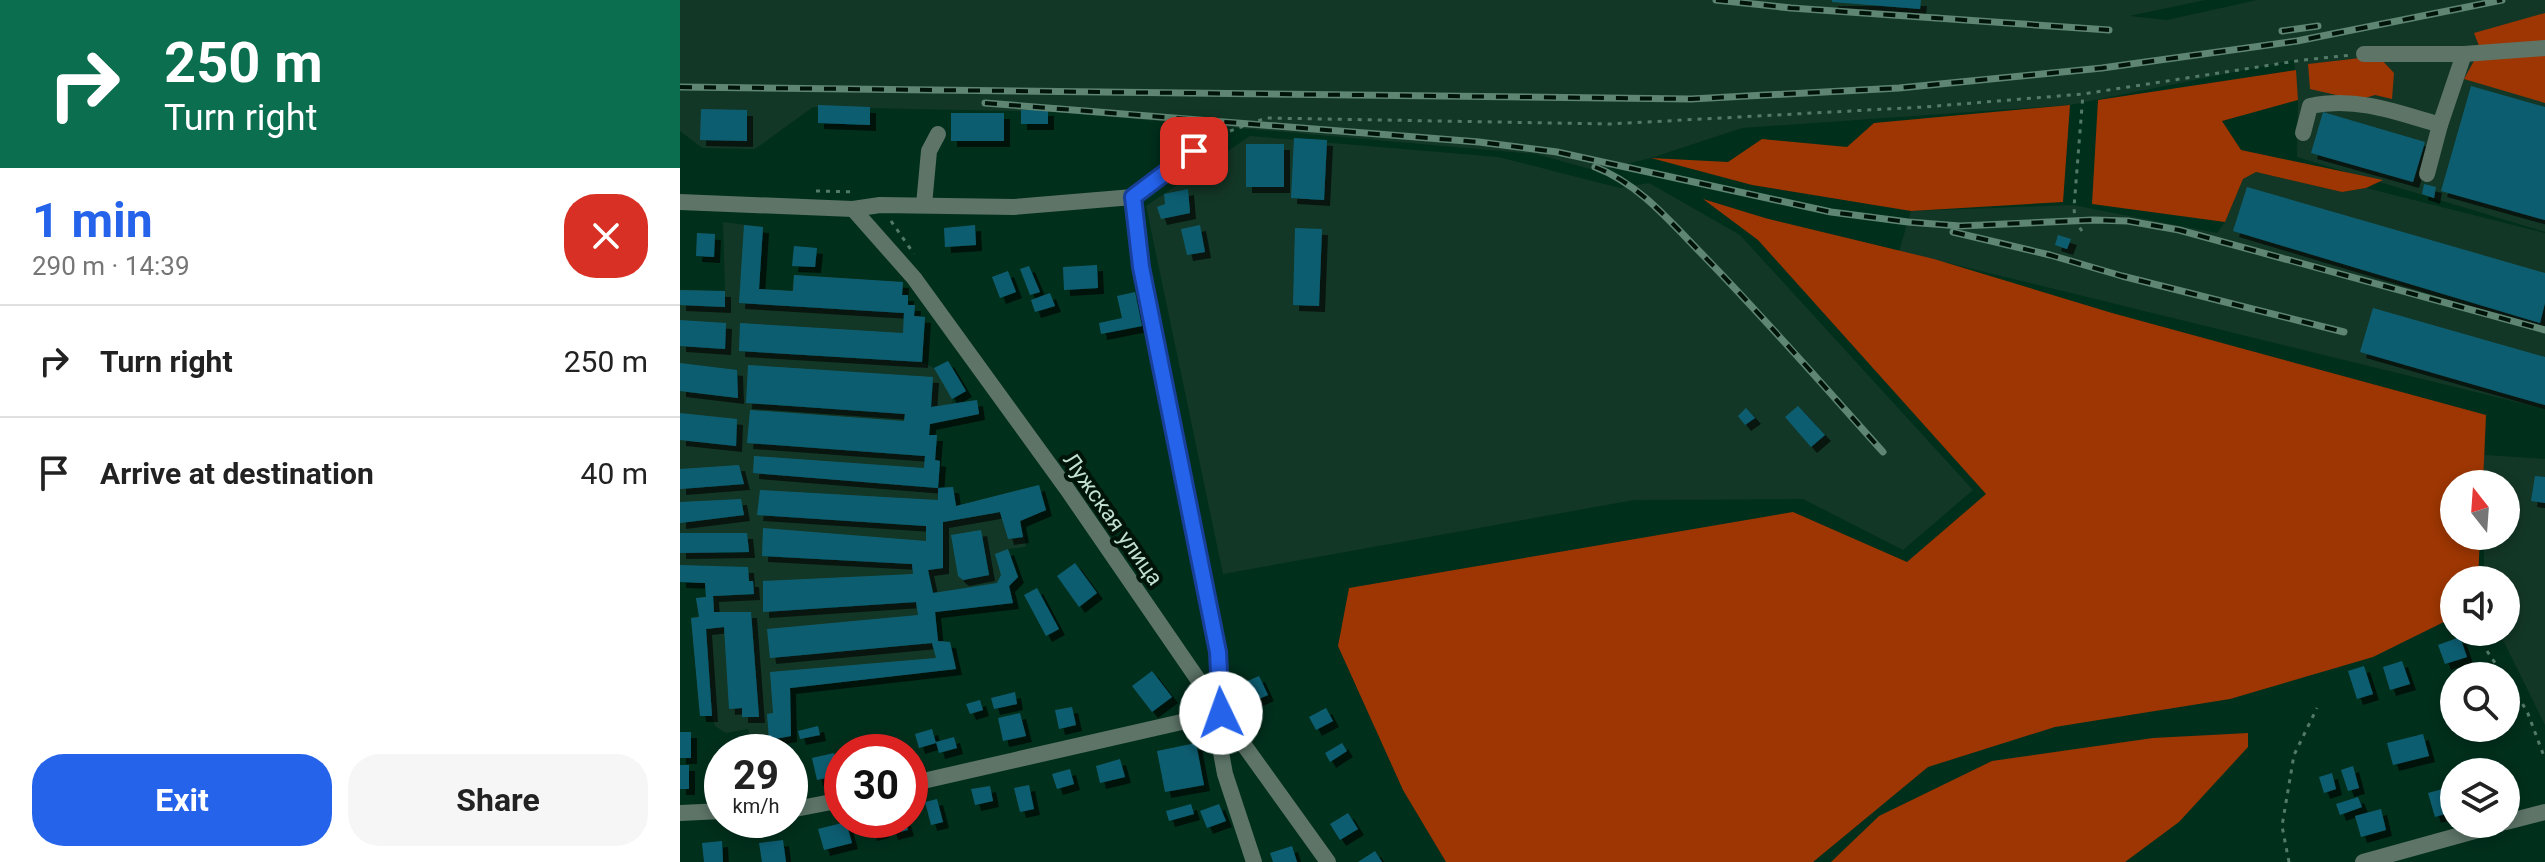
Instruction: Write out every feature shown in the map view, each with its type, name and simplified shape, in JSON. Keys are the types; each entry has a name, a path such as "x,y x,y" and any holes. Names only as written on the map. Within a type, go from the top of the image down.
{"street":[{"path":"2364,54 2464,54 2545,48"},
{"path":"2427,174 2464,54"},
{"path":"2303,133 2310,106 2331,101 2371,105 2440,125"},
{"path":"924,205 929,151 938,134"},
{"path":"680,202 853,209 880,205 1014,207 1133,197 1215,136"},
{"path":"1133,197 1141,267 1218,652 1221,713 1218,736 1225,774 1254,862"},
{"name":"Лужская улица","path":"853,209 914,278 1067,489 1328,862"},
{"path":"928,780 1221,713"},
{"path":"680,813 704,812"},
{"path":"2520,818 2545,812"},
{"path":"2363,862 2450,838"}],"path":[{"path":"1215,136 1266,118 1610,124 1924,107 2083,94 2303,60 2364,54"},
{"path":"2082,231 2075,221 2074,207 2083,94"},
{"path":"2487,651 2494,662"},
{"path":"2520,700 2545,759"},
{"path":"2289,862 2282,826 2294,755 2317,708"}],"shaded area":[{"path":"680,0 2205,0 2129,16 2167,20 2257,0 2545,0 2545,232 2297,157 2298,100 2294,60 2070,105 1742,128 1651,158 1597,171 1536,154 1054,112 813,107 755,149 702,148 680,131"},
{"path":"2545,13 2545,43 2479,46 2474,33"},
{"path":"2545,53 2545,103 2464,79 2475,59"},
{"path":"2378,56 2394,73 2392,99 2375,95 2358,100 2310,89 2308,64"},
{"path":"2296,70 2298,100 2222,121 2241,150 2383,180 2366,188 2342,192 2256,172 2243,179 2225,222 2092,204 2098,100"},
{"path":"2070,105 2063,202 1911,211 1752,185 1651,158 1728,162 1762,139 1847,147 1874,123"},
{"path":"1250,136 1498,157 1620,188 1649,183 1740,235 1973,490 1903,550 1803,499 1634,500 1223,574 1146,206"},
{"path":"2256,172 2342,192 2366,188 2545,233 2545,409 1899,251 1911,211 2073,205 2217,233 2225,222 2243,179"},
{"path":"1703,199 1765,218 1934,259 2112,313 2486,415 2484,470 2440,470 2440,550 2479,550 2479,566 2440,566 2440,624 2373,657 2230,699 2055,727 1928,767 1813,862 1446,862 1403,790 1338,646 1349,588 1793,512 1907,562 1986,494 1758,240"},
{"path":"723,222 763,227 759,289 792,291 794,275 903,282 902,295 908,295 908,304 915,305 914,316 925,317 922,362 934,368 948,361 966,391 952,399 953,403 977,400 979,414 930,424 929,435 937,435 935,460 940,461 938,488 953,487 956,506 1039,485 1046,510 1021,521 1026,547 1008,549 1018,577 1009,587 1013,603 935,612 938,640 950,642 956,669 791,688 791,734 750,734 748,729 726,733 715,726 712,716 700,716 691,618 699,616 696,598 706,597 705,583 680,582 680,290 725,291"},
{"path":"2484,455 2545,459 2545,725 2520,674 2520,662 2514,662 2506,646 2520,646 2520,566 2484,566 2484,550 2520,550 2520,470 2484,470"},
{"path":"2248,733 2248,747 2179,822 2125,862 1831,862 1879,816 1992,761 2153,738"}],"building":[{"path":"1832,0 1921,0 1920,9"},
{"path":"2471,86 2545,107 2545,220 2441,191"},
{"path":"818,105 870,107 870,125 818,123"},
{"path":"701,109 747,110 747,141 700,140"},
{"path":"1021,110 1048,110 1048,124 1021,124"},
{"path":"2323,112 2425,142 2413,182 2311,153"},
{"path":"951,113 1004,113 1004,141 951,141"},
{"path":"1294,138 1327,140 1324,200 1291,198"},
{"path":"1246,144 1284,144 1284,187 1246,187"},
{"path":"2424,184 2436,187 2434,198 2422,194"},
{"path":"2247,187 2545,273 2545,303 2540,323 2233,231"},
{"path":"1188,189 1190,213 1161,219 1157,207 1165,204 1164,194"},
{"path":"744,225 763,227 759,289 793,291 794,275 903,282 902,295 908,295 908,305 915,305 914,316 925,317 922,362 739,351 740,323 903,333 904,313 739,303"},
{"path":"975,225 976,245 945,247 944,228"},
{"path":"1200,225 1205,252 1187,255 1181,229"},
{"path":"1295,228 1322,229 1319,306 1293,305"},
{"path":"697,233 715,234 714,257 696,256"},
{"path":"2058,235 2071,239 2067,249 2055,245"},
{"path":"794,246 817,248 815,267 792,266"},
{"path":"1097,265 1098,288 1064,290 1063,267"},
{"path":"1029,266 1040,292 1030,295 1020,269"},
{"path":"1008,271 1016,292 1000,298 992,277"},
{"path":"680,290 725,291 725,307 680,305"},
{"path":"1135,292 1142,326 1101,334 1099,323 1122,318 1117,296"},
{"path":"1050,293 1055,306 1035,312 1031,300"},
{"path":"2373,308 2545,357 2545,405 2360,352"},
{"path":"680,320 726,323 725,349 680,346"},
{"path":"948,361 966,391 952,399 934,368"},
{"path":"680,363 737,370 738,398 680,391"},
{"path":"748,365 933,377 931,407 977,400 979,414 930,424 929,435 937,435 935,460 940,461 938,488 753,473 754,456 924,468 925,456 747,443 750,410 904,421 905,414 746,403"},
{"path":"1798,406 1825,435 1811,447 1785,417"},
{"path":"1746,408 1755,418 1745,425 1738,416"},
{"path":"680,413 737,419 736,446 680,440"},
{"path":"739,465 744,484 680,489 680,469"},
{"path":"2535,476 2545,477 2545,503 2531,501"},
{"path":"1039,485 1046,510 1020,521 1023,537 1008,539 1000,512 943,522 943,568 928,570 933,593 997,583 1001,575 995,554 1008,549 1018,577 1009,586 1013,603 935,612 938,641 950,642 956,669 790,688 791,734 769,734 767,714 773,713 770,672 936,658 932,643 770,658 767,629 918,615 916,602 763,612 763,581 913,574 912,564 762,556 763,528 926,541 926,526 757,515 760,490 938,500 938,488 953,487 956,506"},
{"path":"741,499 744,515 680,523 680,502"},
{"path":"981,530 989,575 963,580 958,576 951,535"},
{"path":"680,533 747,533 749,552 680,553"},
{"path":"1075,563 1097,593 1079,607 1057,576"},
{"path":"680,565 748,567 754,594 713,596 714,612 751,612 759,717 742,717 742,708 729,709 724,627 706,629 712,716 700,716 691,618 699,617 696,598 706,597 705,583 680,582"},
{"path":"1037,588 1059,629 1046,636 1024,595"},
{"path":"2438,645 2463,646 2467,657 2444,662"},
{"path":"2402,661 2410,684 2390,690 2383,667"},
{"path":"2364,666 2373,694 2357,699 2348,671"},
{"path":"1152,671 1172,697 1152,712 1132,686"},
{"path":"1259,676 1268,695 1252,702 1243,683"},
{"path":"1015,692 1017,704 994,709 991,698"},
{"path":"980,700 983,710 970,714 966,704"},
{"path":"1072,707 1076,725 1059,729 1055,710"},
{"path":"1326,708 1333,721 1316,730 1309,717"},
{"path":"1020,713 1026,736 1003,741 998,718"},
{"path":"818,726 820,735 808,737 808,734 799,734 798,731"},
{"path":"932,729 936,743 928,745 928,734 915,734"},
{"path":"680,732 691,732 691,758 680,758"},
{"path":"2423,734 2429,756 2393,765 2387,743"},
{"path":"954,737 957,748 939,753 936,742"},
{"path":"1196,743 1204,785 1165,792 1157,751"},
{"path":"1342,743 1347,751 1330,762 1325,753"},
{"path":"824,755 824,778 817,780 812,758"},
{"path":"1120,759 1125,777 1100,783 1096,766"},
{"path":"680,765 689,765 689,789 680,789"},
{"path":"2353,766 2359,788 2348,791 2341,770"},
{"path":"1070,769 1074,784 1057,789 1052,774"},
{"path":"2332,773 2336,789 2324,793 2319,777"},
{"path":"1029,785 1034,809 1020,812 1014,788"},
{"path":"990,786 993,801 975,805 971,789"},
{"path":"2440,790 2440,816 2435,817 2428,793"},
{"path":"2358,797 2362,807 2340,815 2336,804"},
{"path":"937,799 943,822 931,825 928,801"},
{"path":"1191,804 1194,814 1169,821 1166,811"},
{"path":"1219,804 1226,821 1207,828 1200,811"},
{"path":"2381,809 2386,830 2361,837 2355,816"},
{"path":"1348,813 1358,829 1340,840 1330,824"},
{"path":"824,828 824,838 851,838 852,843 824,850 818,829"},
{"path":"783,840 786,862 762,862 759,843"},
{"path":"722,841 723,862 704,862 702,843"},
{"path":"1292,846 1297,862 1273,862 1270,853"},
{"path":"1375,851 1382,862 1358,862"}],"railway":[{"path":"1716,0 2109,30"},
{"path":"680,87 1691,99 1899,88 2102,68 2297,41 2502,0"},
{"path":"2282,31 2318,26"},
{"path":"985,103 1479,142 1557,152 1831,212 1908,222 1960,226 2128,221 2179,230 2545,330"},
{"path":"1595,167 1624,182 1663,214 1769,325 1883,452"},
{"path":"1953,232 2344,332"}],"route":[{"path":"1194,151 1133,197 1141,267 1218,652 1221,713"}]}
